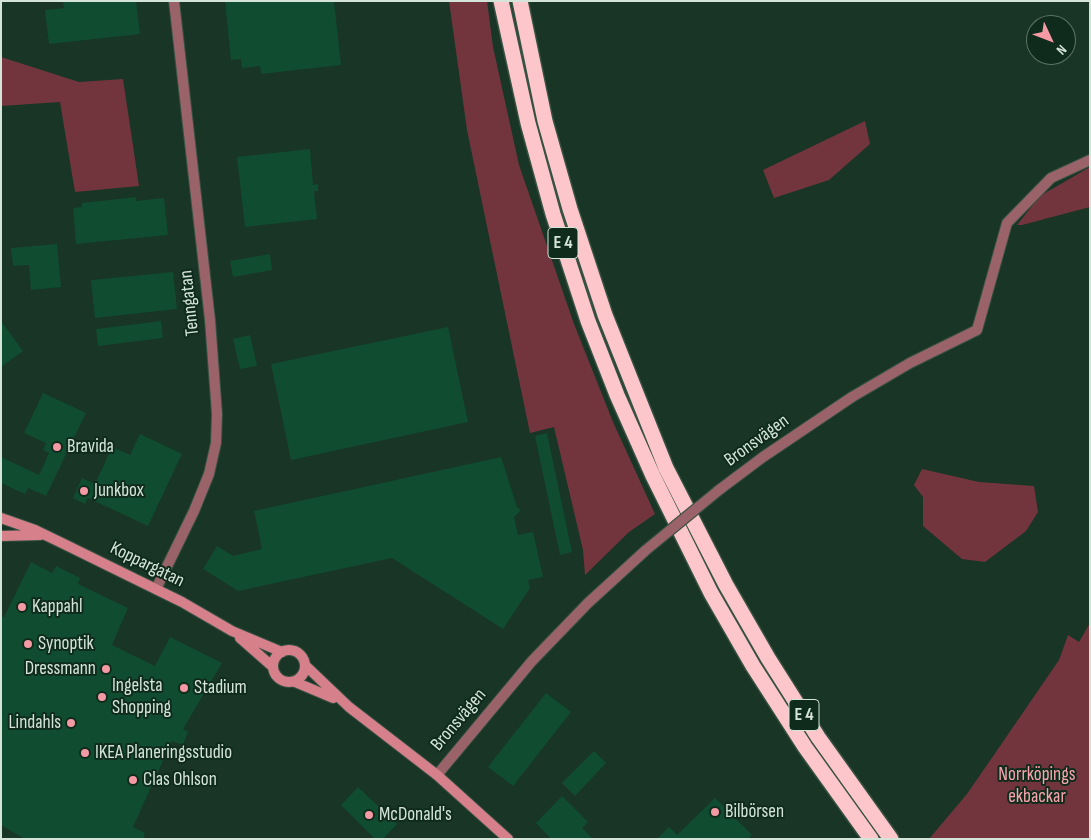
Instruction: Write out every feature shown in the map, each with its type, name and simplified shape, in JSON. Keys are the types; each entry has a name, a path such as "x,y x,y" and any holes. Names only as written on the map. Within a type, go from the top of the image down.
{"highway":[{"name":"E 4","path":"501,1 528,123 553,214 588,321 617,395 653,476 711,593 753,666 805,747 872,839"},
{"name":"E 4","path":"520,1 545,121 570,209 605,315 666,468 726,585 768,658 818,737 892,839"}],"street":[{"name":"Tenngatan","path":"156,589 209,474 216,443 218,414 210,320 174,1"},
{"name":"Bronsvägen","path":"437,775 532,661 588,603 646,550 762,457 852,397 910,363 977,330 1006,223 1051,178 1090,160"},
{"name":"Koppargatan","path":"1,518 44,535 156,589 232,630 282,652"},
{"name":"Koppargatan","path":"1,536 44,535"},
{"name":"Koppargatan","path":"232,630 273,667"},
{"path":"349,707 295,682 280,680 273,667 276,658 282,652 290,650 299,654 306,666 349,707 437,775 508,839"},
{"path":"295,682 303,676 306,666"}],"green space":[{"path":"449,1 487,1 493,47 519,165 574,324 613,422 655,514 629,532 585,575 583,550 554,427 530,433 467,130"},
{"path":"1,57 79,82 123,79 139,186 75,192 60,102 1,106"},
{"path":"865,121 870,144 829,180 774,198 763,170"},
{"path":"1090,167 1090,207 1017,225 1040,196"},
{"path":"922,469 979,482 1034,486 1038,512 1026,531 985,562 962,559 923,526 923,497 914,485"},
{"name":"Norrköpings ekbackar","path":"1090,623 1090,839 929,839 967,794 1059,660 1068,635 1079,642"}],"building":[{"path":"63,1 136,1 140,34 49,44 45,10 64,8"},
{"path":"225,1 334,1 341,65 261,74 260,66 242,68 241,59 231,60"},
{"path":"310,149 313,185 318,184 318,191 314,191 317,219 245,227 237,157"},
{"path":"136,197 136,201 164,198 168,235 76,244 73,208 82,207 82,203"},
{"path":"57,244 61,287 31,290 29,265 13,266 11,248"},
{"path":"270,254 272,270 233,277 230,261"},
{"path":"173,272 177,309 95,318 91,280"},
{"path":"1,321 23,351 1,367"},
{"path":"161,321 163,338 98,346 96,329"},
{"path":"448,327 468,422 291,460 271,364"},
{"path":"250,335 257,366 240,369 233,339"},
{"name":"Bravida","path":"43,393 86,413 46,496 28,488 25,494 1,483 1,457 39,475 49,453 43,450 46,443 24,433"},
{"path":"547,433 572,552 560,555 535,436"},
{"path":"140,434 182,454 148,526 88,498 85,504 73,498 82,478 95,484 112,447 130,455"},
{"path":"501,457 517,507 521,510 514,517 518,535 533,532 543,577 528,580 530,588 503,629 392,558 238,591 203,569 217,546 233,556 262,549 254,511"},
{"name":"Ingelsta Shopping","path":"31,562 52,573 56,566 80,578 78,584 128,608 112,645 155,666 170,637 222,663 183,729 188,732 183,745 172,741 133,827 145,833 143,839 25,839 1,825 1,616 4,617"},
{"path":"546,693 571,712 513,786 488,767"},
{"path":"594,751 606,763 575,796 562,783"},
{"name":"McDonald's","path":"358,787 397,824 383,839 375,839 341,805"},
{"path":"562,796 588,822 582,828 593,839 551,839 536,823"},
{"name":"Bilbörsen","path":"715,798 752,835 748,839 657,839 669,827 677,835"}],"place":[{"name":"Bravida","path":"57,447"},
{"name":"Junkbox","path":"84,491"},
{"name":"Kappahl","path":"22,607"},
{"name":"Synoptik","path":"28,644"},
{"name":"Dressmann","path":"106,669"},
{"name":"Stadium","path":"184,688"},
{"name":"Ingelsta Shopping","path":"102,697"},
{"name":"Lindahls","path":"71,723"},
{"name":"IKEA Planeringsstudio","path":"85,753"},
{"name":"Clas Ohlson","path":"133,780"},
{"name":"Bilbörsen","path":"715,812"},
{"name":"McDonald's","path":"369,815"}]}
